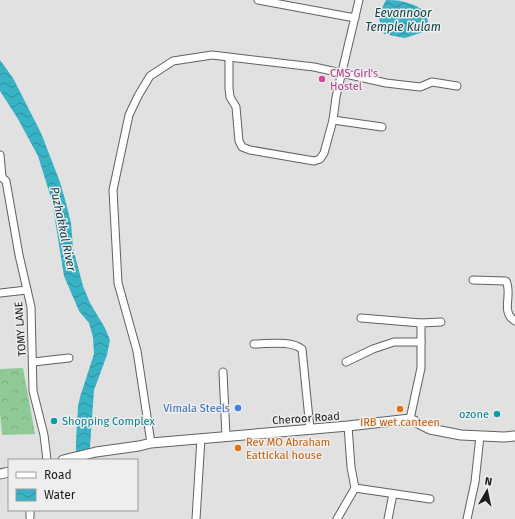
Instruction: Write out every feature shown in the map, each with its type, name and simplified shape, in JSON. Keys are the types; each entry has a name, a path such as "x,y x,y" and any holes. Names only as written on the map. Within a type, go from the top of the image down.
{"main road":[{"name":"Cheroor Road","path":"68,459 96,452 150,443 348,426 410,419"},
{"path":"410,419 430,429 461,435 504,437 515,436"}],"street":[{"path":"258,0 355,18"},
{"path":"229,58 230,97 236,106 239,141 242,147 250,150 314,161 320,159 324,153 333,120 341,73 359,0"},
{"path":"150,443 137,351 118,283 113,190 129,115 150,76 173,61 212,55 284,63 386,83 420,87 432,82 457,86"},
{"path":"333,120 382,127"},
{"name":"TOMY LANE","path":"0,155 1,177 6,182 18,255 31,307 33,391 44,435 47,459"},
{"path":"473,280 506,282 508,286 507,311 509,317 515,321"},
{"path":"0,293 27,290"},
{"path":"361,318 421,323 441,322"},
{"path":"410,419 421,368 421,323"},
{"path":"346,362 373,349 394,342 421,342"},
{"path":"254,344 291,344 302,349 310,429"},
{"path":"33,362 69,358"},
{"path":"223,372 226,436"},
{"path":"337,519 355,488 351,467 348,426"},
{"path":"467,519 475,482 480,436"},
{"path":"196,519 201,438"},
{"path":"355,488 430,499"},
{"path":"388,519 393,494"}],"green space":[{"path":"23,368 35,434 2,435 0,413 0,369"}],"water":[{"name":"Eevannoor Temple Kulam","path":"386,0 407,3 427,12 428,24 423,32 405,38 384,34 378,16"},
{"name":"Puzhakkal River","path":"0,60 13,78 41,133 60,182 66,203 71,223 73,248 83,286 90,303 105,328 110,340 107,355 94,390 89,459 76,459 76,441 78,406 94,354 93,337 89,323 79,311 64,276 52,201 38,156 18,119 0,91"}],"place":[{"name":"CMS Girl's Hostel","path":"322,79"},
{"name":"Vimala Steels","path":"238,408"},
{"name":"IRB wet canteen","path":"400,409"},
{"name":"ozone","path":"497,414"},
{"name":"Shopping Complex","path":"54,421"},
{"name":"Rev MO Abraham Eattickal house","path":"238,448"}]}
